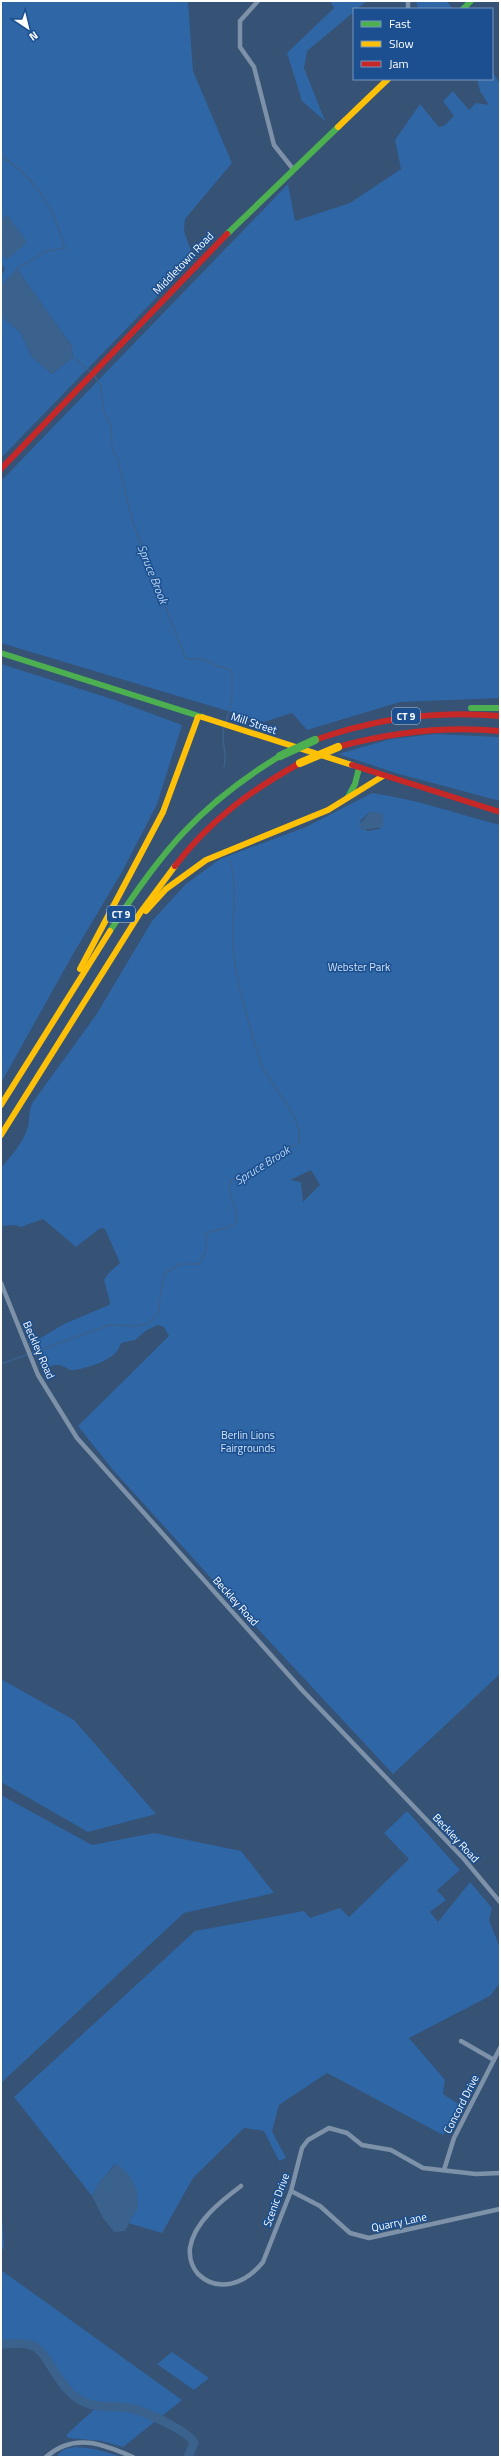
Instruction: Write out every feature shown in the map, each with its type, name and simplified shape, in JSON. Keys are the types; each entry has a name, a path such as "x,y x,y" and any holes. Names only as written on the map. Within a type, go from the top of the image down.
{"main road":[{"name":"Middletown Road","path":"1,469 221,240 387,80"},
{"name":"Mill Street","path":"1,653 383,776 500,812"},
{"path":"443,713 465,709 500,708"},
{"name":"CT 9","path":"1,1106 144,878 172,841 221,795 248,775 280,756 315,740 382,720 443,713 500,716"},
{"path":"70,995 74,981 163,812 198,717"},
{"name":"CT 9","path":"1,1135 163,877 201,834 243,797 300,763 338,747 371,738 418,730 462,729 500,731"},
{"path":"345,800 355,784 359,768"},
{"path":"132,926 173,882 208,858 232,846 318,815 383,776"}],"street":[{"path":"258,1 240,21 240,47 254,67 274,145 294,169"},
{"name":"Beckley Road","path":"1,1283 38,1375 77,1438 303,1691 464,1859 500,1902"},
{"path":"461,2041 494,2060"},
{"name":"Concord Drive","path":"444,2170 454,2138 500,2048"},
{"name":"Scenic Drive","path":"241,2186 212,2209 190,2247 190,2258 195,2270 206,2281 218,2286 231,2285 243,2280 260,2266 291,2191 302,2148 308,2140 329,2128 347,2133 362,2144 391,2150 423,2168 476,2174 500,2173"},
{"name":"Quarry Lane","path":"291,2191 320,2206 350,2233 369,2238 500,2209"},
{"path":"46,2457 67,2443 80,2442 107,2446 133,2457"}],"green space":[{"path":"1,1 188,1 193,71 232,163 185,219 184,231 194,259 1,458 1,316 20,332 32,357 52,374 73,357 71,345 17,269 1,286 1,276 5,269 1,263 1,255 8,259 7,215 1,221"},
{"path":"330,1 367,1 358,8 353,8 353,13 307,51 304,68 325,121 302,101 287,53 334,8"},
{"path":"416,1 447,1 452,8 418,8"},
{"path":"493,73 500,84 500,698 400,702 307,730 292,713 264,722 1,643 1,481 288,184 295,221 350,203 401,169 395,140 420,104 439,127 444,126 454,116 443,101 453,91 469,110 476,103 489,105 480,91 477,80 493,80"},
{"path":"1,664 112,699 182,725 157,804 123,870 72,956 1,1083"},
{"path":"435,734 500,737 500,801 399,774 338,754 391,739"},
{"path":"372,793 420,803 500,825 500,1674 393,1774 230,1599 113,1470 78,1426 169,1336 164,1327 158,1325 147,1330 135,1340 121,1343 114,1354 95,1365 75,1370 70,1370 59,1365 45,1367 34,1342 64,1324 109,1305 110,1302 104,1280 120,1263 104,1228 99,1229 76,1247 43,1219 21,1227 15,1225 1,1226 1,1168 26,1133 29,1124 30,1109 33,1102 96,1015 152,921 186,884 220,859 306,827","holes":["371,811 380,829 367,831 360,821","311,1170 320,1185 303,1202 301,1182 290,1180"]},
{"path":"1,1679 74,1720 156,1814 88,1832 1,1782"},
{"path":"1,1795 92,1845 154,1833 241,1851 274,1893 184,1913 1,2083"},
{"path":"407,1811 460,1870 437,1890 446,1900 430,1912 438,1922 470,1882 492,1908 489,1920 500,1948 500,1983 490,1996 409,2038 445,2080 443,2094 462,2106 443,2135 327,2073 279,2105 272,2131 286,2158 279,2161 264,2131 244,2128 193,2178 162,2233 128,2223 138,2206 115,2164 99,2183 92,2196 14,2097 195,1931 304,1911 310,1918 340,1908 349,1917 409,1859 384,1833"},
{"path":"1,2200 4,2250 1,2247"},
{"path":"1,2270 182,2400 123,2447 102,2441 68,2438 66,2435 98,2406 78,2399 69,2393 61,2385 42,2353 37,2348 32,2345 16,2343 1,2344"},
{"path":"172,2352 209,2378 194,2390 157,2364"},
{"path":"76,2447 95,2449 122,2457 56,2457 64,2449"}],"shaded area":[{"path":"7,215 27,242 8,259 1,255 1,221"},
{"path":"17,269 71,345 73,357 52,374 32,357 20,332 1,316 1,286"},
{"path":"371,811 383,814 383,827 362,830 359,825"},
{"path":"116,2164 129,2175 137,2193 138,2205 125,2231 114,2232 103,2218 92,2196 99,2183"}],"waterway":[{"path":"1,156 24,174 42,195 61,233 65,248 46,251 17,269"},
{"name":"Spruce Brook","path":"72,357 91,372"},
{"name":"Spruce Brook","path":"94,375 100,384 104,412 111,426 112,447 118,461 133,523 185,657 188,659 197,658 204,660 219,667 227,668 232,672 232,699 226,722"},
{"name":"Spruce Brook","path":"224,726 224,767"},
{"name":"Spruce Brook","path":"1,1364 109,1325 137,1326 149,1323 158,1313 163,1279 166,1272 181,1264 199,1264 206,1252 206,1233 230,1227 236,1223 236,1212 229,1186 231,1181 299,1142 299,1132 296,1121 284,1099 269,1079 260,1061 247,1018 237,975 233,945 234,881 230,861"},
{"path":"1,2344 24,2344 31,2345 38,2349 67,2389 74,2396 84,2402 101,2406 129,2408 154,2417 175,2427 190,2438 194,2443 188,2457"}],"traffic: fast":[{"path":"464,8 471,1"},
{"path":"227,234 338,127"},
{"path":"1,653 202,717"},
{"path":"471,708 500,708"},
{"path":"280,756 315,740"},
{"path":"110,931 146,878 184,832 204,812 227,793 252,774 280,756"},
{"path":"348,797 355,784 359,768"}],"traffic: slow":[{"path":"338,127 387,80"},
{"path":"80,969 163,812 198,717"},
{"path":"202,717 352,765"},
{"path":"300,763 338,747"},
{"path":"146,911 166,889 206,860 328,810 383,776"},
{"path":"1,1135 140,913 175,866"},
{"path":"1,1105 110,931"}],"traffic: jam":[{"path":"1,469 227,234"},
{"path":"315,740 338,732 383,721 429,715 476,714 500,716"},
{"path":"338,747 378,737 438,730 459,729 500,731"},
{"path":"175,866 202,835 232,808 265,784 300,763"},
{"path":"352,765 500,812"}],"park label":[{"name":"Webster Park","path":"359,967"},
{"name":"Berlin Lions Fairgrounds","path":"248,1441"}]}
